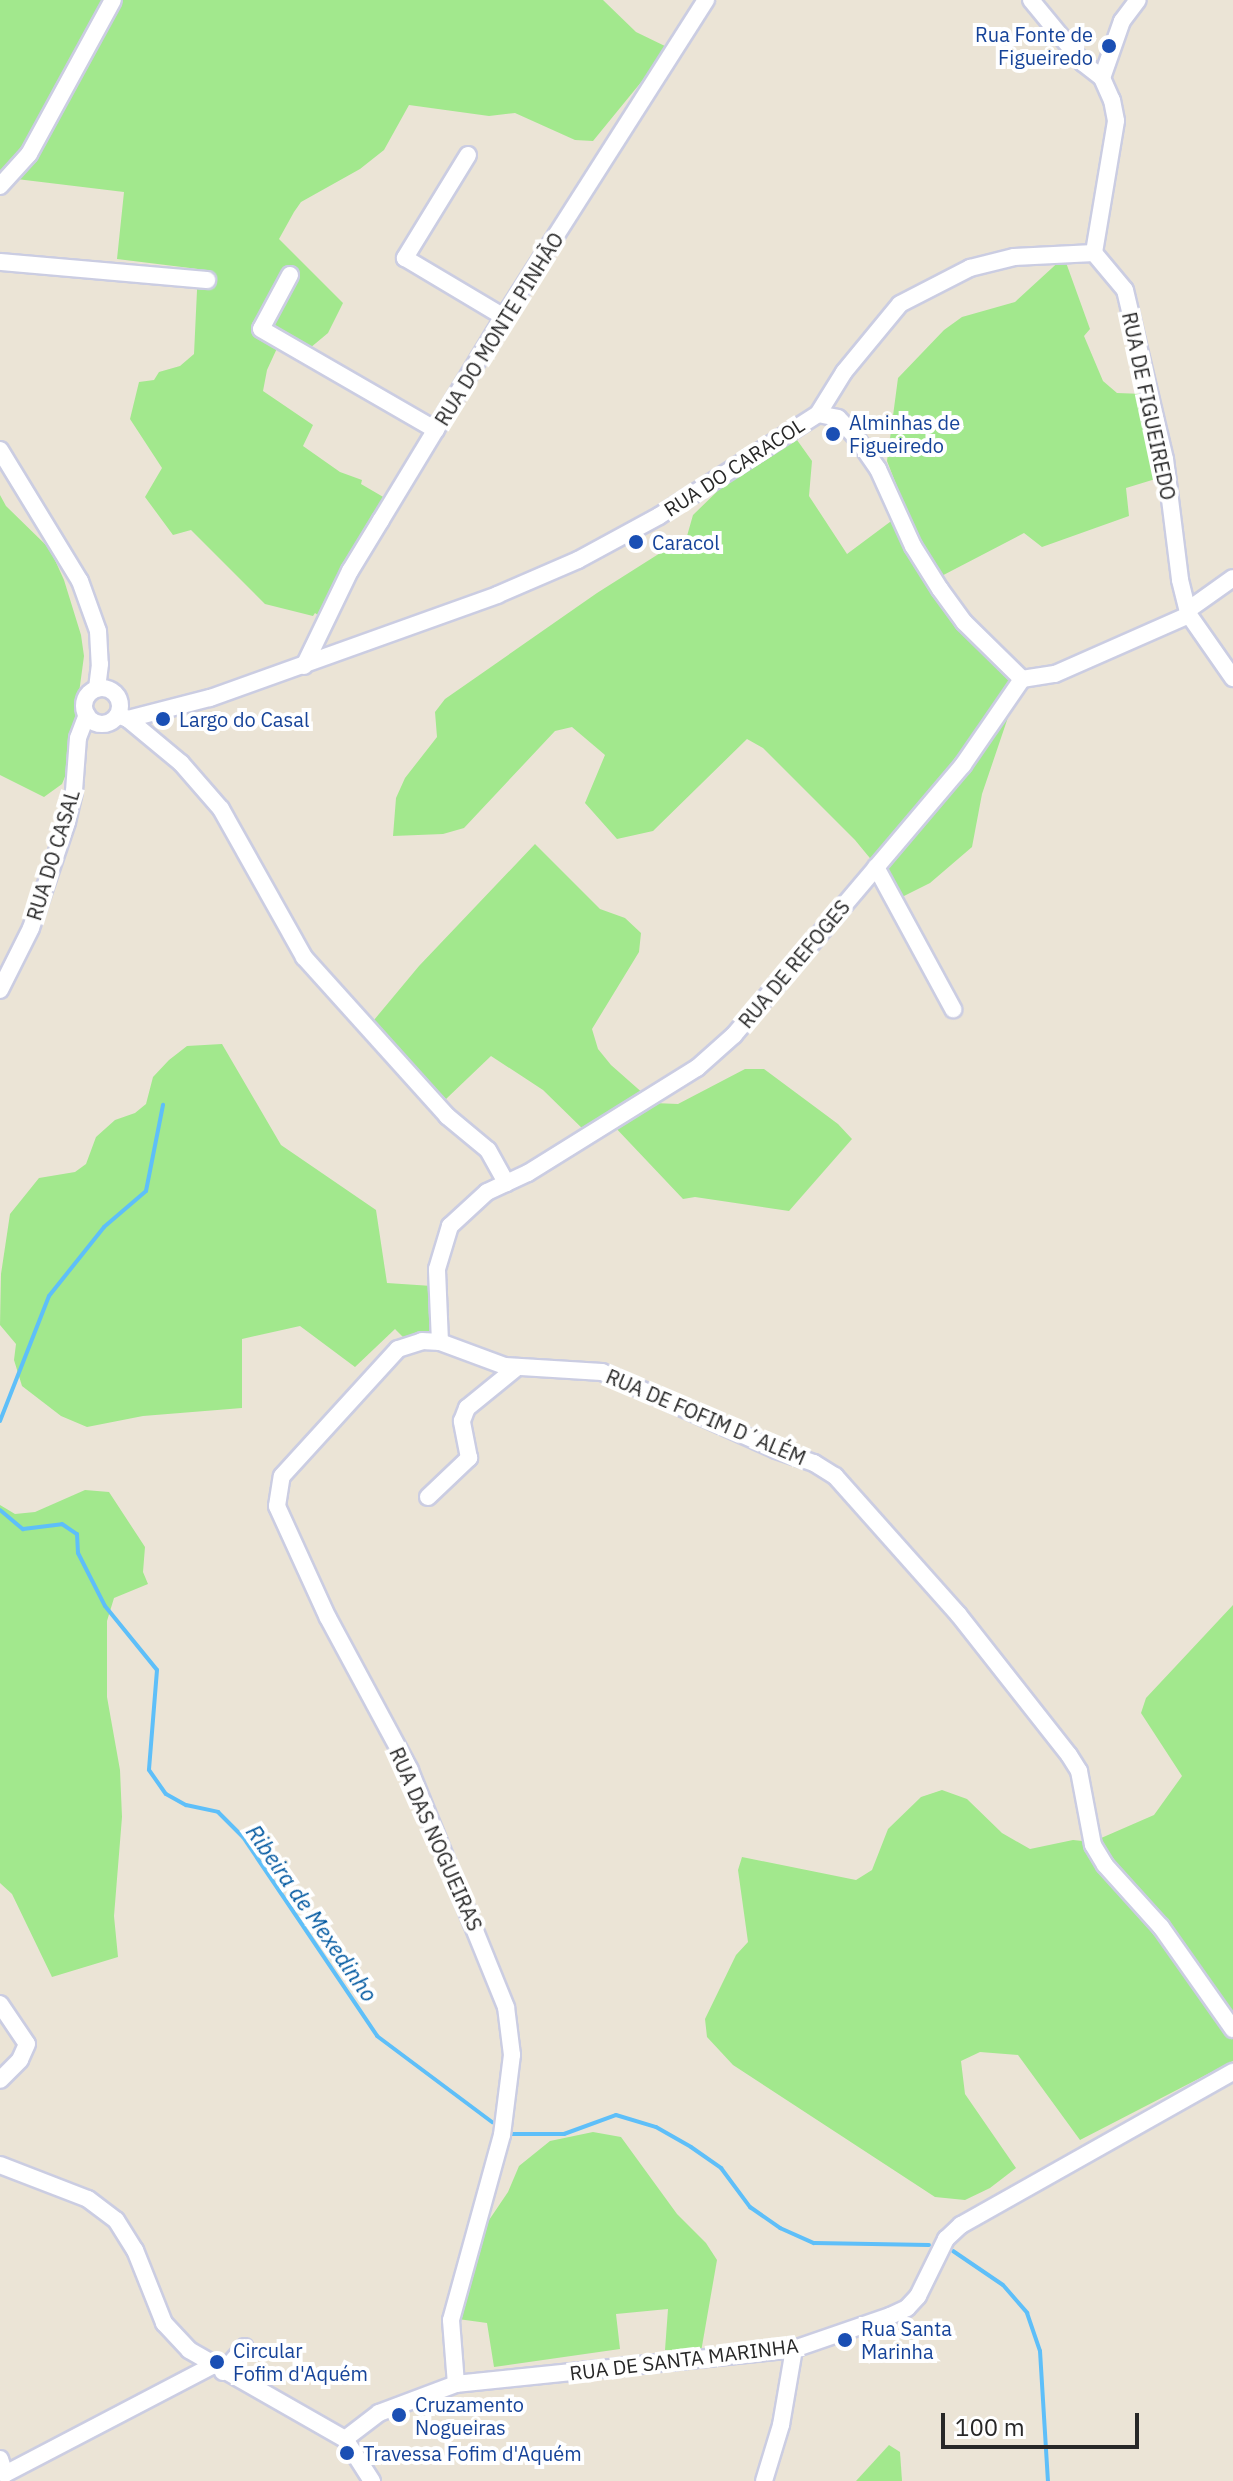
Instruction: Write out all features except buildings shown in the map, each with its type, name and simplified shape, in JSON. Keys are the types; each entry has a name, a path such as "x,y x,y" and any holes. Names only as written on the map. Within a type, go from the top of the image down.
{"street":[{"path":"0,186 29,154 113,0"},
{"name":"RUA DO MONTE PINHÃO","path":"304,666 350,571 504,317 706,0"},
{"path":"818,414 844,372 900,304 970,268 1014,257 1094,253 1116,121 1112,100 1102,78 1083,63 1031,0"},
{"path":"1102,78 1122,21 1138,0"},
{"path":"468,155 405,258 504,317"},
{"name":"RUA DE FIGUEIREDO","path":"1094,253 1125,290 1165,459 1180,580 1189,613 1233,678"},
{"path":"0,262 207,280"},
{"path":"290,275 261,329 436,430"},
{"name":"RUA DO CARACOL","path":"123,717 210,698 304,666 497,595 578,560 659,516 818,414 838,418 855,436 878,469 913,546 940,589 964,622 1022,679"},
{"path":"0,450 84,590 98,631 100,664 97,689 86,699 87,715 101,723 123,717"},
{"path":"1022,679 1055,674 1189,613 1233,578"},
{"name":"RUA DE REFOGES","path":"506,1183 697,1068 734,1035 963,765 1022,679"},
{"path":"97,689 107,689 117,696 123,717 181,763 221,809 304,957 447,1116 488,1150 506,1183 487,1192 450,1226 437,1269 440,1342"},
{"name":"RUA DO CASAL","path":"0,990 31,928 67,822 74,791 78,738 87,715"},
{"path":"876,867 953,1009"},
{"name":"RUA DAS NOGUEIRAS","path":"440,1342 422,1341 398,1349 282,1476 277,1506 328,1618 410,1770 506,2007 512,2055 502,2135 451,2320 456,2384"},
{"name":"RUA DE FOFIM D´ALÉM","path":"440,1342 472,1356 516,1368 602,1372 621,1377 776,1450 814,1463 835,1476 958,1614 1069,1755 1079,1771 1093,1845 1105,1865 1161,1927 1233,2029"},
{"path":"428,1497 469,1458 462,1421 467,1408 516,1368"},
{"path":"0,2004 27,2044 20,2060 0,2080"},
{"name":"RUA DE SANTA MARINHA","path":"345,2439 379,2413 456,2384 794,2349 907,2308 927,2283 946,2239 961,2225 1233,2072"},
{"path":"0,2165 88,2199 116,2220 135,2250 164,2323 189,2350 217,2369 345,2439 372,2481"},
{"path":"0,2459 5,2474 217,2369 245,2347"},
{"path":"764,2481 781,2425 794,2349"}],"green space":[{"path":"0,0 603,0 636,32 669,48 593,141 575,140 515,113 489,116 409,105 384,150 360,169 301,202 294,212 279,239 343,303 328,333 310,348 290,336 279,344 267,370 263,391 313,425 303,446 340,472 362,480 361,484 385,498 374,514 381,520 326,621 315,613 313,616 265,604 191,530 173,535 145,497 162,468 130,419 139,382 154,380 159,372 180,366 194,354 198,269 117,259 124,192 0,177"},
{"path":"1064,257 1090,329 1084,336 1103,381 1117,393 1144,394 1162,477 1126,488 1129,516 1042,547 1024,533 930,582 1021,679 982,794 972,847 930,883 902,897 855,840 763,748 747,739 653,831 617,839 585,803 605,755 572,727 555,731 464,828 443,834 393,836 396,798 405,778 437,737 435,712 445,699 597,593 687,536 693,515 731,478 797,440 812,461 809,496 847,554 906,510 887,461 898,378 944,330 962,317 1015,302"},
{"path":"0,495 6,506 50,549 64,580 81,635 84,656 69,767 62,784 44,797 0,775"},
{"path":"535,844 600,909 625,918 641,933 639,952 592,1029 598,1049 611,1065 654,1103 678,1104 745,1069 764,1069 838,1124 852,1139 789,1211 695,1197 683,1199 612,1124 589,1135 543,1090 491,1056 446,1099 401,1056 374,1020 419,966"},
{"path":"222,1044 281,1145 376,1210 387,1283 432,1286 435,1328 408,1342 395,1329 355,1367 300,1326 242,1339 242,1408 143,1416 87,1427 61,1416 22,1386 14,1360 16,1344 0,1325 1,1274 10,1214 39,1178 75,1172 86,1164 96,1137 115,1120 135,1113 146,1104 153,1077 169,1060 187,1046"},
{"path":"85,1490 109,1492 145,1547 143,1572 148,1584 114,1598 107,1621 107,1697 120,1770 122,1817 114,1916 118,1957 52,1977 12,1894 0,1883 0,1505 15,1514 35,1512"},
{"path":"1233,1605 1233,2061 1080,2140 1018,2055 980,2052 961,2061 965,2094 1016,2168 990,2188 965,2200 935,2197 733,2065 707,2037 705,2019 736,1955 748,1942 738,1870 742,1857 856,1880 872,1870 888,1829 921,1797 942,1790 967,1799 1002,1833 1030,1849 1073,1840 1092,1842 1154,1815 1182,1776 1141,1713 1146,1698"},
{"path":"593,2132 621,2137 677,2214 706,2243 717,2260 701,2352 665,2350 668,2309 616,2314 620,2349 494,2367 487,2323 458,2319 485,2226 508,2192 519,2166 550,2141"},
{"path":"889,2445 900,2452 902,2481 856,2481"}],"waterway":[{"name":"Ribeira de Mexedinho","path":"0,1421 49,1296 104,1227 146,1191 163,1105"},
{"name":"Ribeira de Mexedinho","path":"0,1510 23,1529 62,1524 77,1534 78,1553 105,1606 157,1670 149,1770 166,1794 186,1805 218,1812 243,1837 377,2036 492,2122"},
{"name":"Ribeira de Mexedinho","path":"511,2134 564,2134 616,2115 656,2127 691,2147 721,2168 750,2207 780,2228 814,2243 929,2245"},
{"name":"Ribeira de Mexedinho","path":"953,2251 1003,2285 1027,2313 1040,2351 1048,2481"}],"place":[{"name":"Rua Fonte de Figueiredo","path":"1109,46"},
{"name":"Alminhas de Figueiredo","path":"833,434"},
{"name":"Caracol","path":"636,542"},
{"name":"Largo do Casal","path":"163,719"},
{"name":"Rua Santa Marinha","path":"845,2340"},
{"name":"Circular Fofim d'Aquém","path":"217,2362"},
{"name":"Cruzamento Nogueiras","path":"399,2415"},
{"name":"Travessa Fofim d'Aquém","path":"347,2453"}]}
